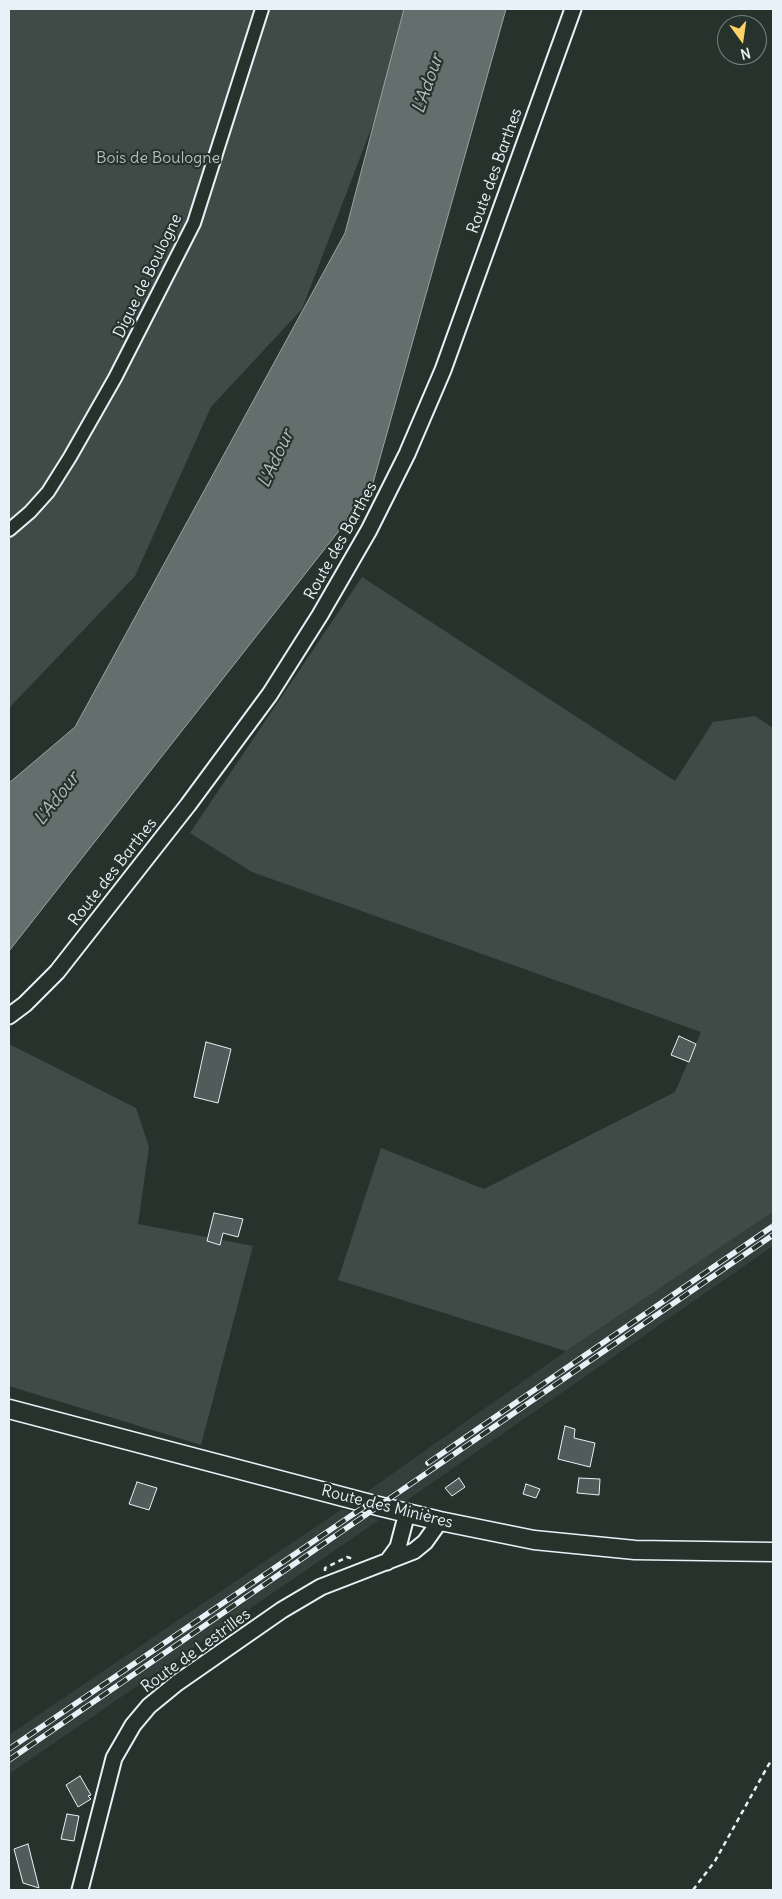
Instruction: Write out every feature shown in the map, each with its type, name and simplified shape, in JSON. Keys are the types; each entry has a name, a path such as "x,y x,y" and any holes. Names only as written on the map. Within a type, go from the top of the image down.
{"main road":[{"name":"Route des Minières","path":"9,1410 407,1513 534,1540 625,1549 773,1552"}],"street":[{"name":"Digue de Boulogne","path":"9,530 30,512 48,492 70,457 115,378 194,223 262,9"},
{"name":"Route des Barthes","path":"9,1016 25,1004 57,972 188,805 270,694 320,615 369,530 407,454 443,370 573,9"},
{"path":"387,1562 398,1547 407,1513"},
{"name":"Route de Lestrilles","path":"80,1890 114,1758 133,1725 149,1706 177,1683 282,1610 313,1591 340,1578 414,1551 425,1542 440,1521"}],"path":[{"path":"693,1890 715,1861 773,1760"}],"shaded area":[{"path":"773,1212 773,1246 403,1503 365,1493 566,1351"},
{"path":"342,1509 379,1520 9,1774 9,1735"}],"green space":[{"name":"Bois de Boulogne","path":"9,9 417,9 302,309 211,407 135,576 9,708"},
{"path":"362,577 675,781 713,722 755,716 773,728 773,1212 566,1351 338,1280 381,1148 484,1189 675,1092 701,1032 252,872 190,833"},
{"path":"9,1044 136,1108 149,1147 138,1224 253,1246 201,1445 9,1386"}],"water":[{"name":"L'Adour","path":"404,9 506,9 371,490 9,951 9,783 75,727 345,233"}],"building":[{"path":"679,1036 696,1044 689,1062 671,1055"},
{"path":"206,1042 231,1049 218,1103 194,1097"},
{"path":"214,1213 243,1219 238,1237 223,1233 220,1245 207,1241"},
{"path":"565,1426 575,1429 574,1438 595,1443 590,1467 558,1459"},
{"path":"459,1478 465,1487 452,1496 445,1488"},
{"path":"579,1478 600,1479 599,1495 577,1493"},
{"path":"137,1482 157,1488 149,1510 129,1504"},
{"path":"526,1484 540,1489 536,1498 523,1494"},
{"path":"80,1776 91,1795 88,1796 91,1799 78,1807 66,1785"},
{"path":"67,1814 79,1816 74,1841 61,1839"},
{"path":"28,1844 39,1888 23,1883 14,1849"}],"railway":[{"path":"428,1463 773,1226"},
{"path":"9,1760 773,1235"},
{"path":"9,1749 374,1500"}]}
